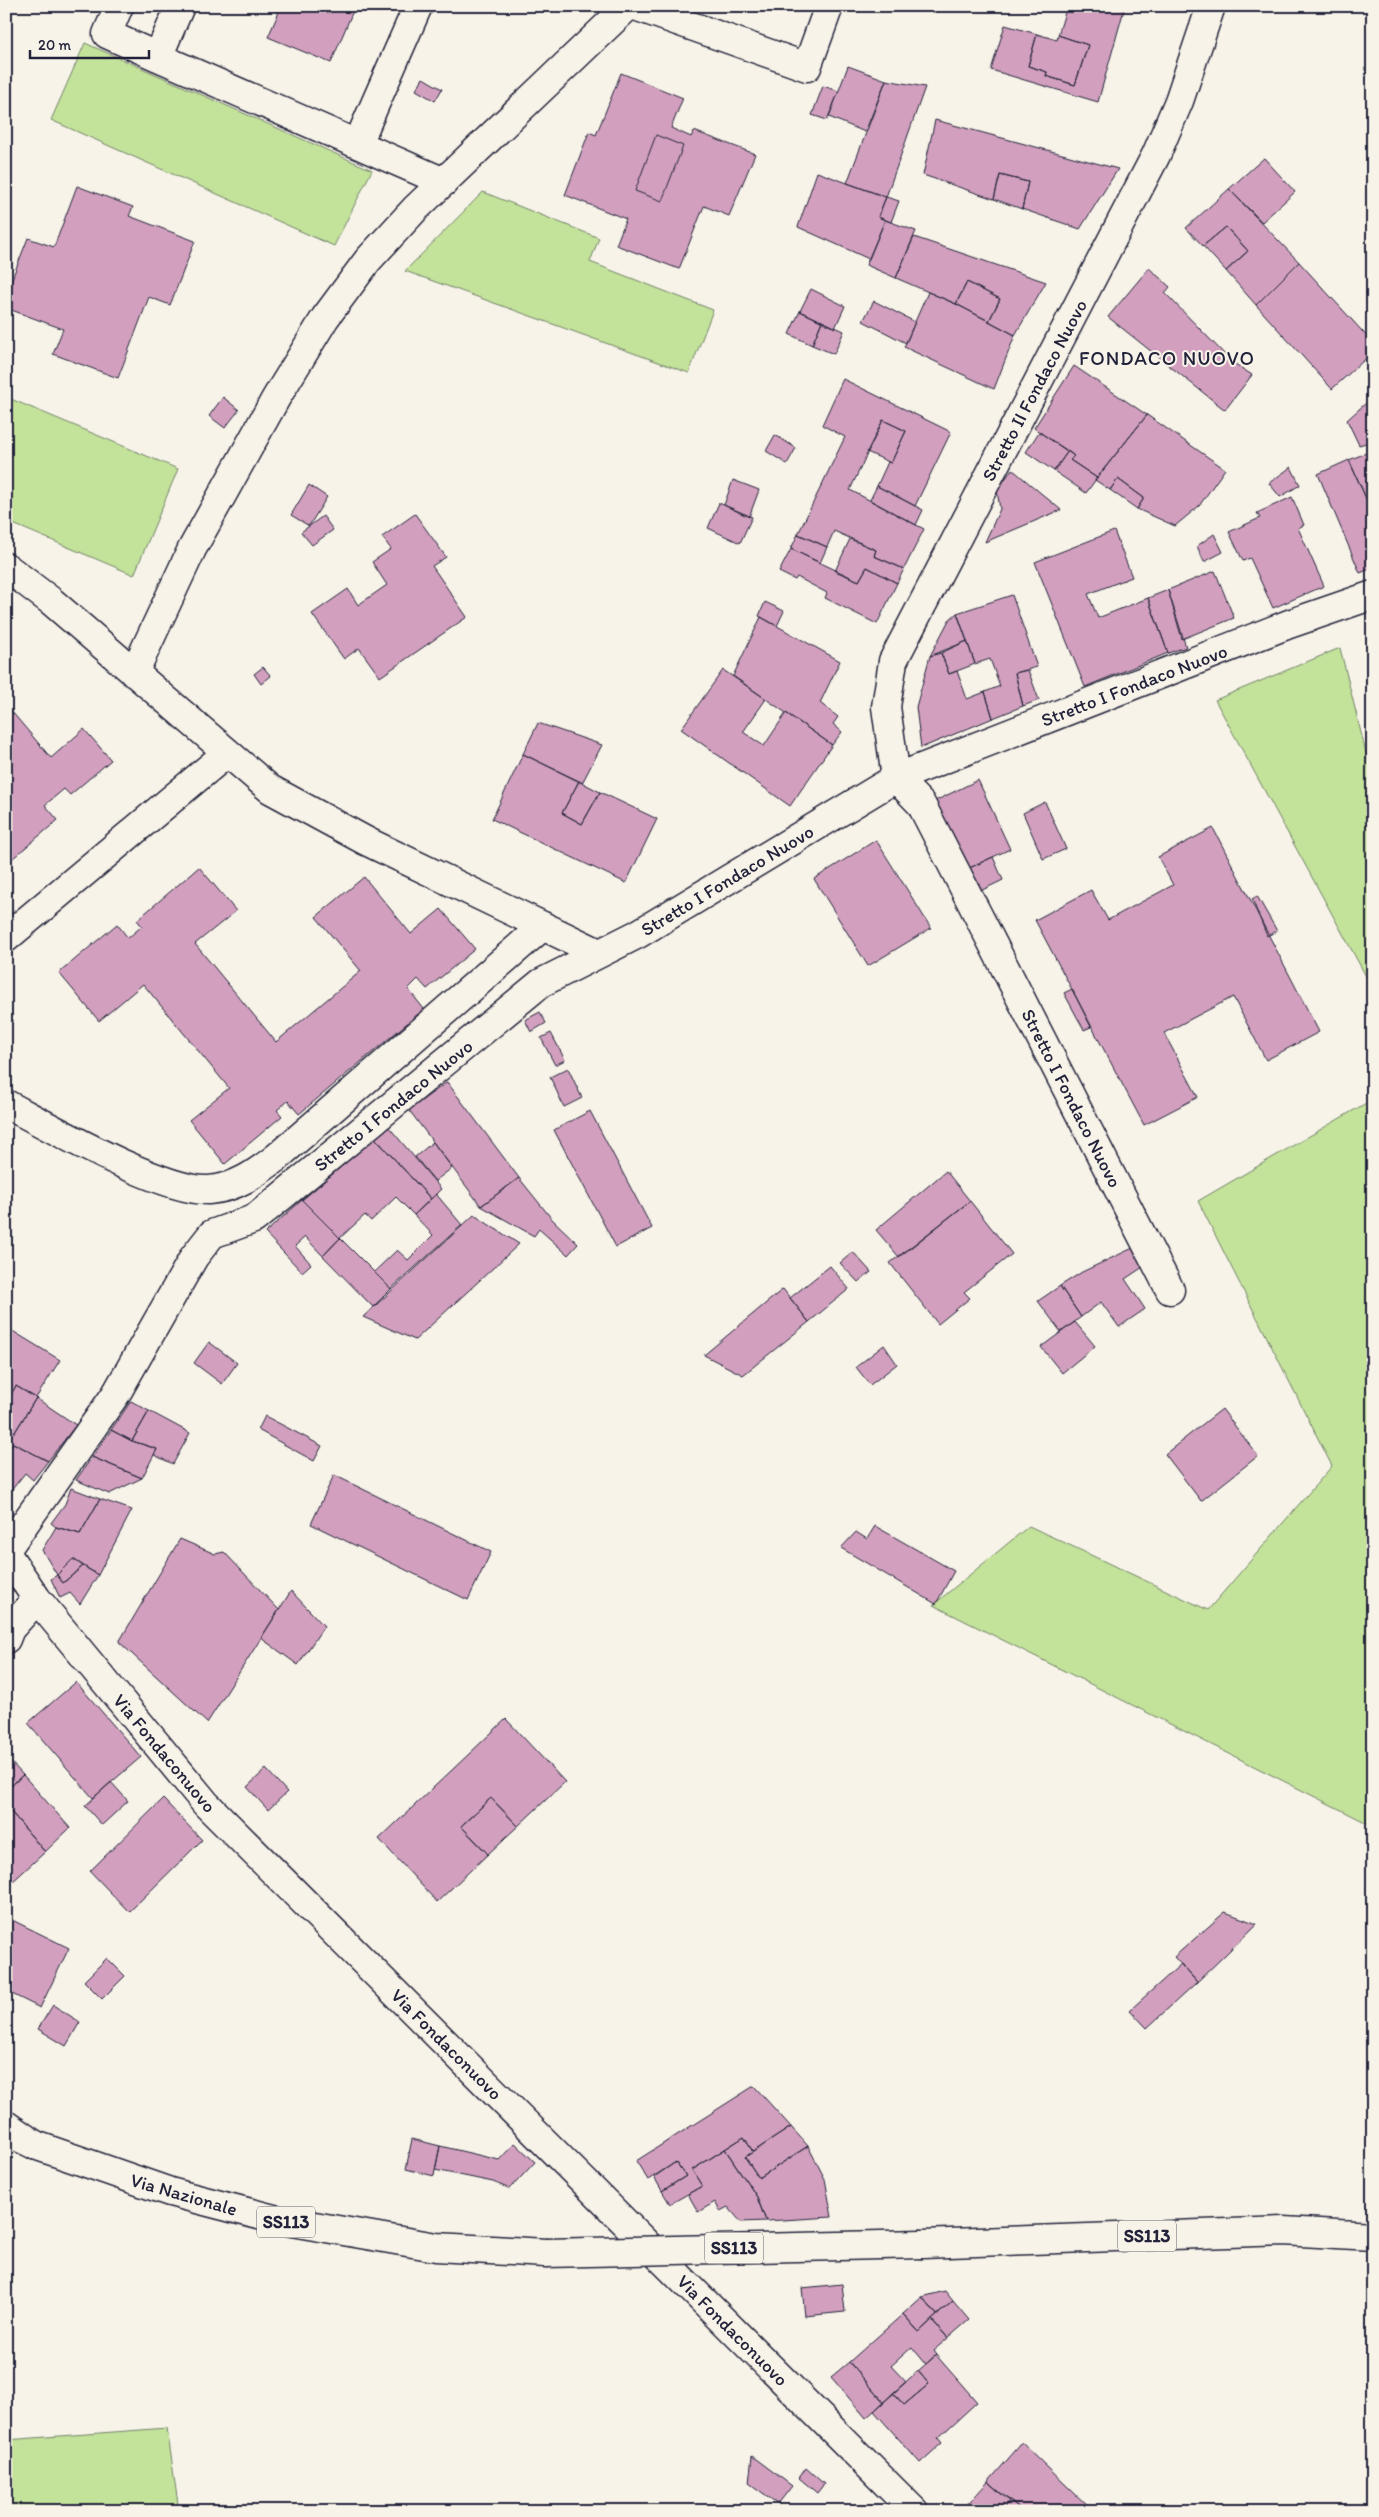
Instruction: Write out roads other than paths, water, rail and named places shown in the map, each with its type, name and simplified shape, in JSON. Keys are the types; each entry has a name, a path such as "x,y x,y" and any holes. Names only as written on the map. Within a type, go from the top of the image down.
{"main road":[{"path":"119,6 107,34 444,182"},
{"path":"158,57 180,6"},
{"path":"358,143 418,6"},
{"path":"134,673 192,549 276,398 325,318 368,260 444,182 628,6"},
{"path":"635,6 807,67 829,6"},
{"name":"Stretto II Fondaco Nuovo","path":"896,778 886,707 893,661 1156,156 1179,101 1211,6"},
{"path":"6,567 51,602 270,789 366,842 599,953"},
{"name":"Stretto I Fondaco Nuovo","path":"6,1551 116,1394 194,1258 212,1234 254,1219 541,983 638,934 896,778 1280,628 1373,595"},
{"path":"6,938 228,753"},
{"name":"Stretto I Fondaco Nuovo","path":"896,778 921,804 1170,1290"},
{"path":"6,1104 144,1172 180,1186 209,1190 230,1185 254,1176 277,1157 543,926"},
{"name":"Via Fondaconuovo","path":"6,1551 38,1599 206,1804 914,2511"},
{"path":"6,1639 10,1629 38,1599"},
{"path":"6,2125 35,2145"},
{"name":"Via Nazionale","path":"6,2131 35,2145 170,2192 274,2219 436,2246 546,2253 922,2244 1283,2230 1373,2236"},
{"path":"6,2145 35,2145"}],"district":[{"name":"FONDACO NUOVO","path":"1167,358"}]}
